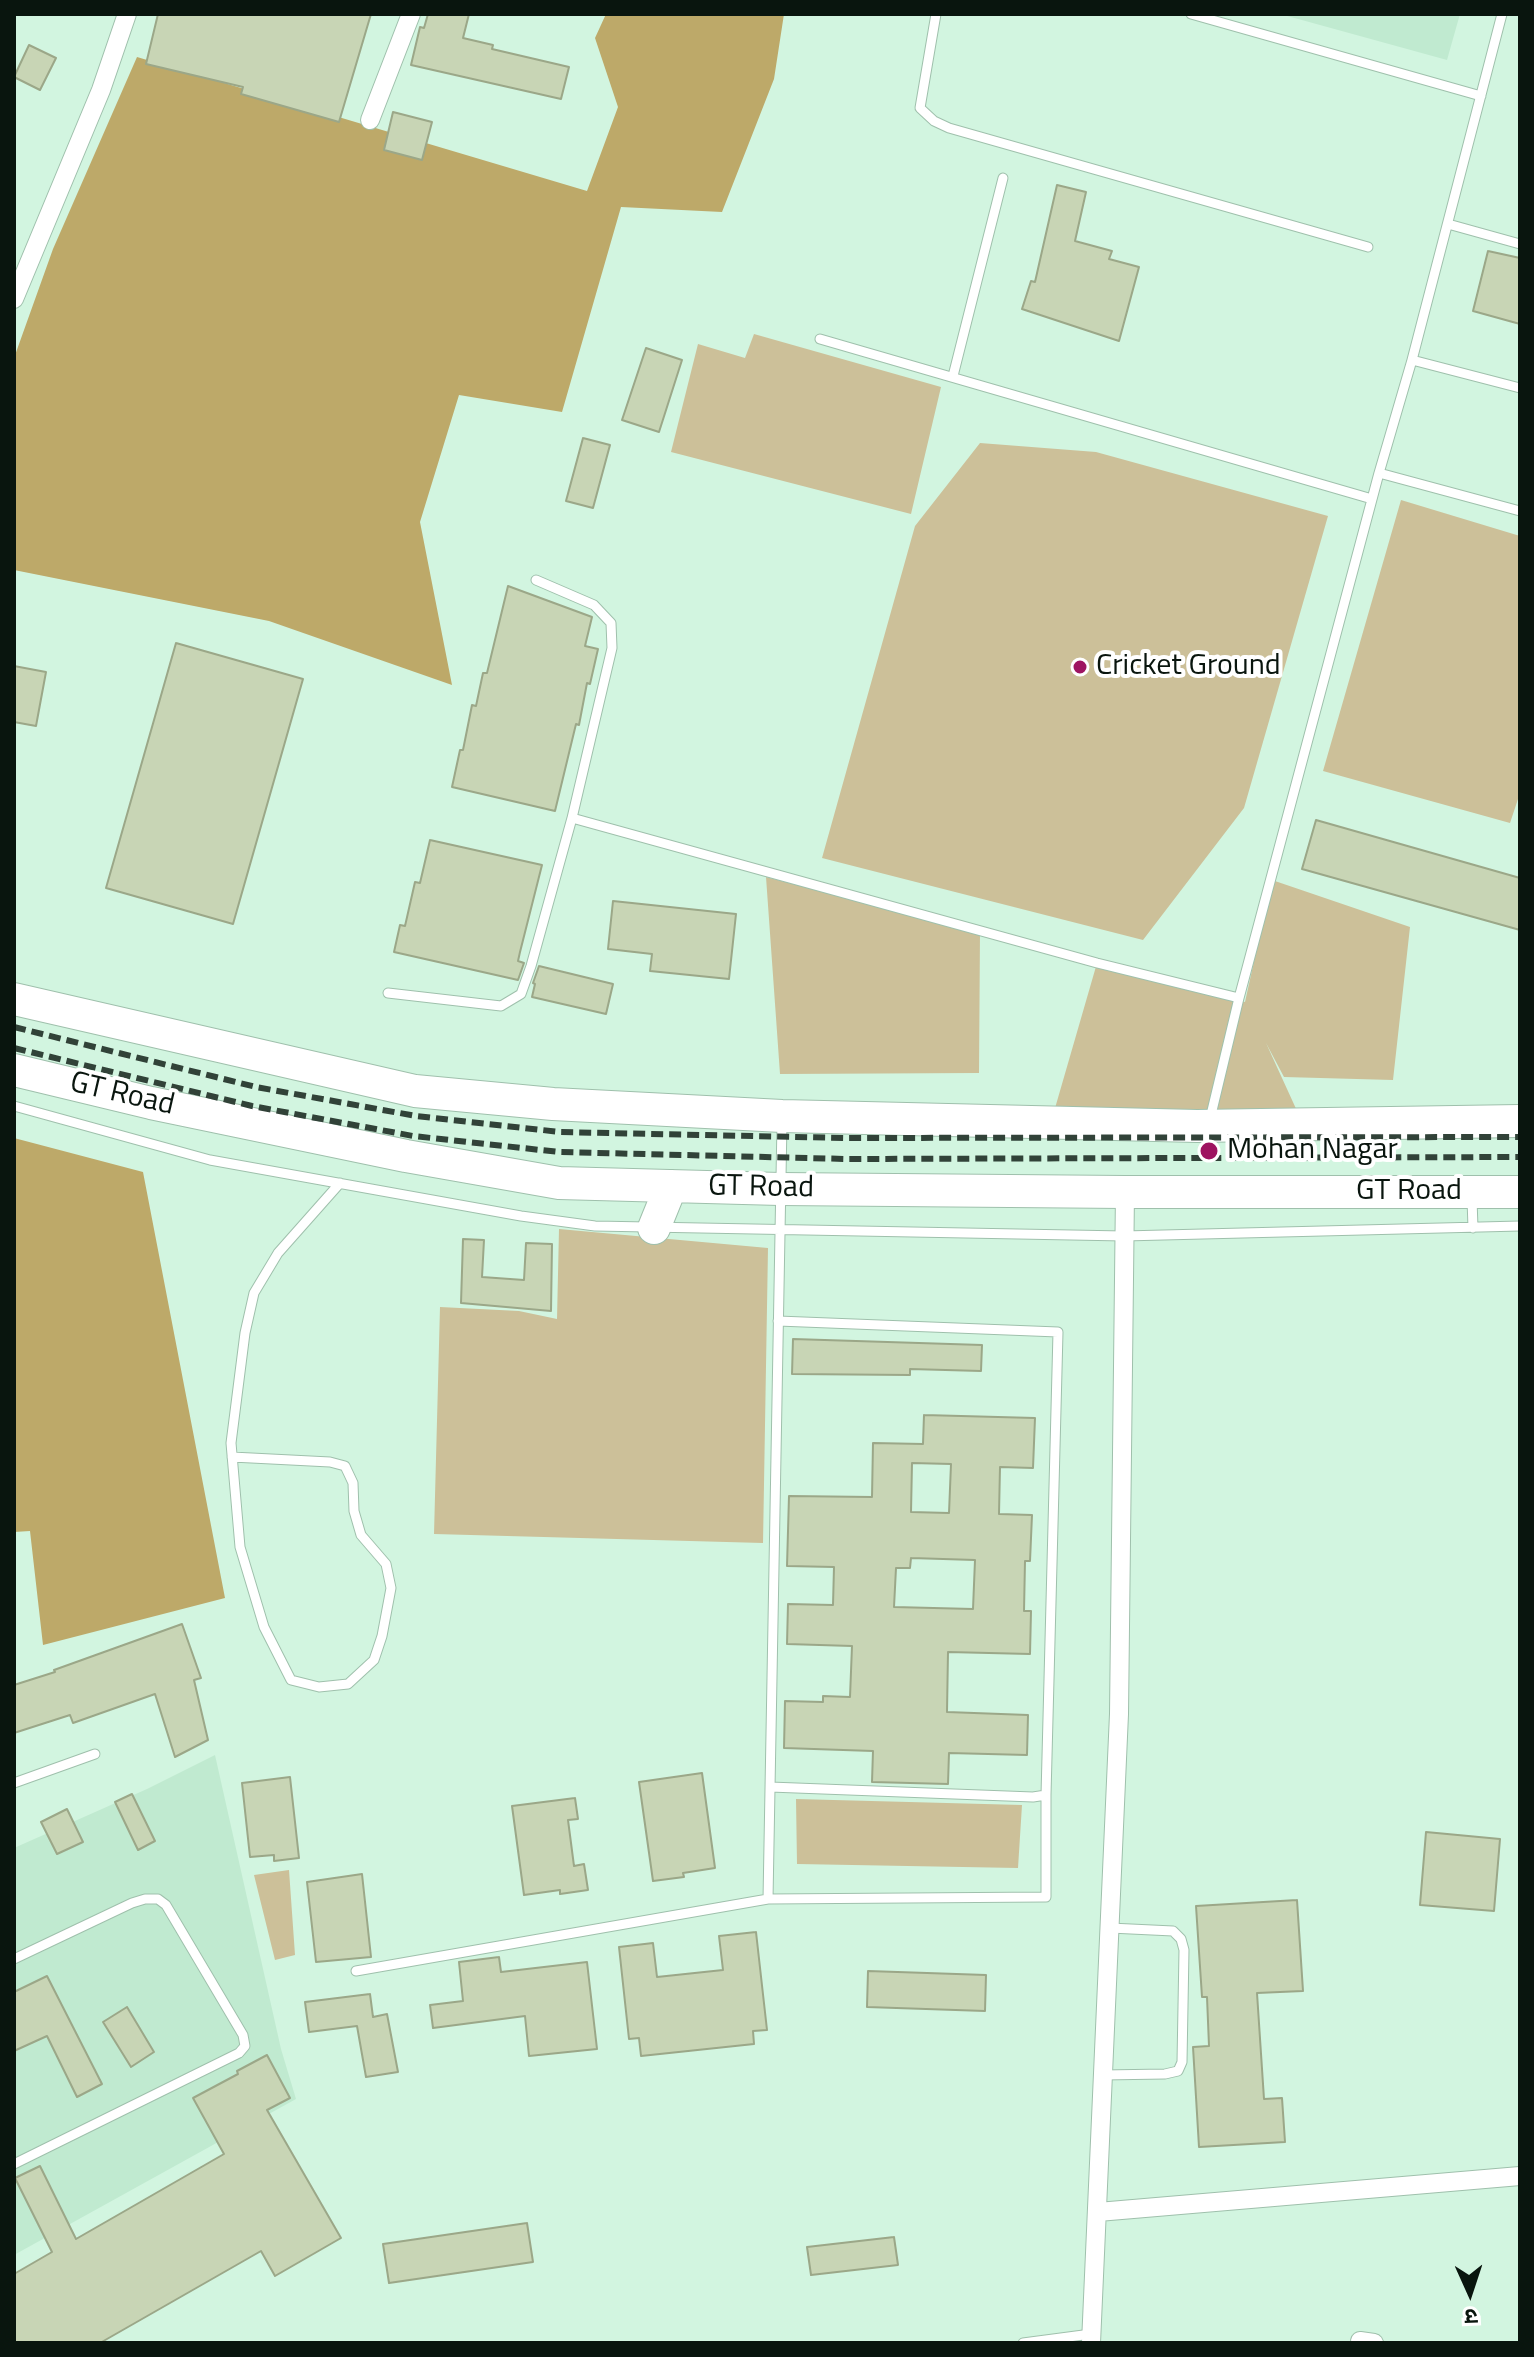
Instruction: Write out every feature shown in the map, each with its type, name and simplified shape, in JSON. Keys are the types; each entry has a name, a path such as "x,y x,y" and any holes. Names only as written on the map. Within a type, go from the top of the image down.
{"highway":[{"path":"14,999 415,1091 553,1104 782,1116 1208,1126 1520,1121"},
{"name":"GT Road","path":"14,1070 151,1103 406,1156 559,1183 780,1189 1520,1192"},
{"path":"654,1228 671,1186"}],"street":[{"path":"14,299 101,90 127,14"},
{"path":"370,120 411,14"},
{"path":"1091,2338 1119,1714 1125,1192"},
{"path":"1098,2212 1520,2176"}],"lane":[{"path":"936,14 920,108 934,121 949,128 1368,247"},
{"path":"1191,14 1481,96"},
{"path":"1208,1126 1239,998 1502,14"},
{"path":"953,376 1003,178"},
{"path":"1448,224 1520,244"},
{"path":"820,339 1372,499"},
{"path":"1412,360 1520,388"},
{"path":"1379,473 1520,511"},
{"path":"388,993 501,1006 521,994 572,818 612,648 611,623 594,605 536,580"},
{"path":"572,818 1097,963 1239,998"},
{"path":"14,1106 210,1160 521,1216 595,1226 1124,1236 1520,1226"},
{"path":"768,1899 782,1116"},
{"path":"232,1457 330,1462 345,1466 353,1483 354,1511 361,1535 386,1564 391,1588 374,1660 348,1684 319,1687 291,1680 264,1627 240,1547 232,1457 231,1443 245,1333 254,1293 278,1253 340,1183"},
{"path":"1472,1192 1473,1228"},
{"path":"356,1971 768,1899 1046,1897 1058,1332 778,1321"},
{"path":"14,1783 95,1754"},
{"path":"770,1787 1046,1795"},
{"path":"14,1959 132,1903 158,1899 166,1905 243,2035 245,2046 239,2053 14,2164"},
{"path":"1103,2075 1165,2074 1178,2071 1182,2062 1184,1950 1181,1939 1173,1931 1110,1928"},
{"path":"1023,2343 1091,2338"}],"shaded area":[{"path":"606,14 784,14 774,79 722,212 621,207 562,412 459,395 420,522 452,685 269,621 14,570 14,358 53,249 137,57 587,191 618,107 595,38"},
{"path":"1280,14 1460,14 1447,60"},
{"path":"754,334 941,387 911,514 671,452 698,344 745,358"},
{"name":"Cricket Ground","path":"980,443 1096,452 1328,516 1244,808 1143,940 822,858 915,526"},
{"path":"1401,500 1520,536 1520,793 1510,823 1323,771"},
{"path":"766,877 980,932 979,1073 780,1074"},
{"path":"1272,880 1410,927 1393,1080 1284,1077 1266,1043 1303,1124 1051,1122 1097,963 1245,1002"},
{"path":"14,1138 143,1172 225,1598 43,1645 30,1531 14,1532"},
{"path":"559,1229 768,1248 763,1543 434,1534 440,1307 519,1311 557,1319"},
{"path":"215,1755 281,2049 296,2099 14,2255 14,1848"},
{"path":"796,1799 1022,1805 1018,1868 797,1864"},
{"path":"289,1870 295,1955 275,1960 254,1875"}],"building":[{"path":"158,14 371,14 339,122 241,94 243,87 146,64"},
{"path":"428,14 469,14 463,38 493,45 492,49 569,67 561,99 411,65 420,27 424,28"},
{"path":"29,45 56,58 40,90 14,77"},
{"path":"393,112 432,122 422,160 384,150"},
{"path":"1057,185 1086,192 1075,241 1112,251 1109,259 1139,267 1119,341 1022,309 1031,281 1035,282"},
{"path":"1488,251 1520,258 1520,324 1473,311"},
{"path":"646,348 682,360 659,432 622,420"},
{"path":"583,438 610,445 593,508 566,501"},
{"path":"508,586 592,617 585,646 598,649 555,811 452,787 472,705 476,706 483,673 487,673"},
{"path":"176,643 303,679 233,924 106,888"},
{"path":"14,666 46,672 36,726 14,722"},
{"path":"1316,820 1520,878 1520,930 1302,869"},
{"path":"430,840 542,865 518,961 524,963 518,980 394,952 400,925 405,926 415,882 420,883"},
{"path":"613,901 736,914 729,979 650,971 652,954 608,949"},
{"path":"539,966 613,984 606,1014 532,997"},
{"path":"463,1239 484,1240 482,1277 524,1280 526,1243 552,1244 551,1311 461,1303"},
{"path":"793,1339 982,1345 981,1371 910,1369 910,1375 792,1374"},
{"path":"924,1415 1035,1418 1033,1468 1000,1467 999,1514 1032,1515 1030,1561 1025,1561 1024,1611 1031,1611 1030,1654 948,1652 947,1712 1028,1715 1027,1755 949,1753 948,1784 872,1782 873,1751 784,1748 785,1701 823,1702 823,1696 850,1697 852,1646 787,1644 788,1604 833,1605 834,1567 787,1566 789,1496 872,1497 873,1443 923,1444","holes":["912,1463 951,1464 949,1513 911,1512","911,1558 975,1560 973,1609 894,1607 896,1568 910,1568"]},
{"path":"182,1624 201,1678 194,1680 208,1740 175,1757 155,1694 73,1723 70,1715 14,1733 14,1685"},
{"path":"702,1773 715,1868 683,1873 684,1877 653,1881 639,1782"},
{"path":"290,1777 299,1858 274,1861 274,1855 250,1857 242,1783"},
{"path":"132,1794 155,1841 138,1850 115,1802"},
{"path":"575,1798 578,1819 568,1820 574,1866 584,1864 588,1890 524,1895 512,1806"},
{"path":"67,1809 83,1842 57,1854 41,1822"},
{"path":"1426,1832 1500,1839 1494,1911 1420,1905"},
{"path":"362,1874 371,1957 316,1962 307,1882"},
{"path":"1297,1900 1303,1991 1257,1993 1264,2099 1282,2098 1285,2142 1199,2147 1193,2047 1209,2046 1207,1997 1202,1997 1196,1906"},
{"path":"756,1932 767,2030 753,2031 754,2044 641,2056 639,2038 629,2039 619,1947 653,1943 657,1977 723,1970 719,1936"},
{"path":"499,1957 501,1972 587,1962 597,2049 529,2056 525,2016 433,2028 430,2005 463,2001 459,1962"},
{"path":"868,1971 986,1975 985,2011 867,2007"},
{"path":"47,1976 102,2084 77,2097 47,2036 14,2051 14,1992"},
{"path":"370,1994 373,2017 387,2014 398,2072 366,2077 357,2026 309,2032 305,2002"},
{"path":"127,2007 154,2052 131,2067 103,2022"},
{"path":"267,2055 290,2098 267,2110 341,2238 275,2276 261,2251 100,2343 14,2343 14,2274 52,2252 15,2178 40,2166 76,2239 224,2154 193,2098"},
{"path":"527,2223 533,2262 389,2283 383,2244"},
{"path":"894,2237 898,2265 811,2275 807,2247"}],"railway":[{"path":"14,1027 256,1087 416,1116 560,1132 847,1138 1520,1137"},
{"path":"14,1048 252,1106 413,1136 559,1152 847,1159 1520,1157"}],"place":[{"name":"Cricket Ground","path":"1080,667"},
{"name":"Mohan Nagar","path":"1209,1151"}]}
